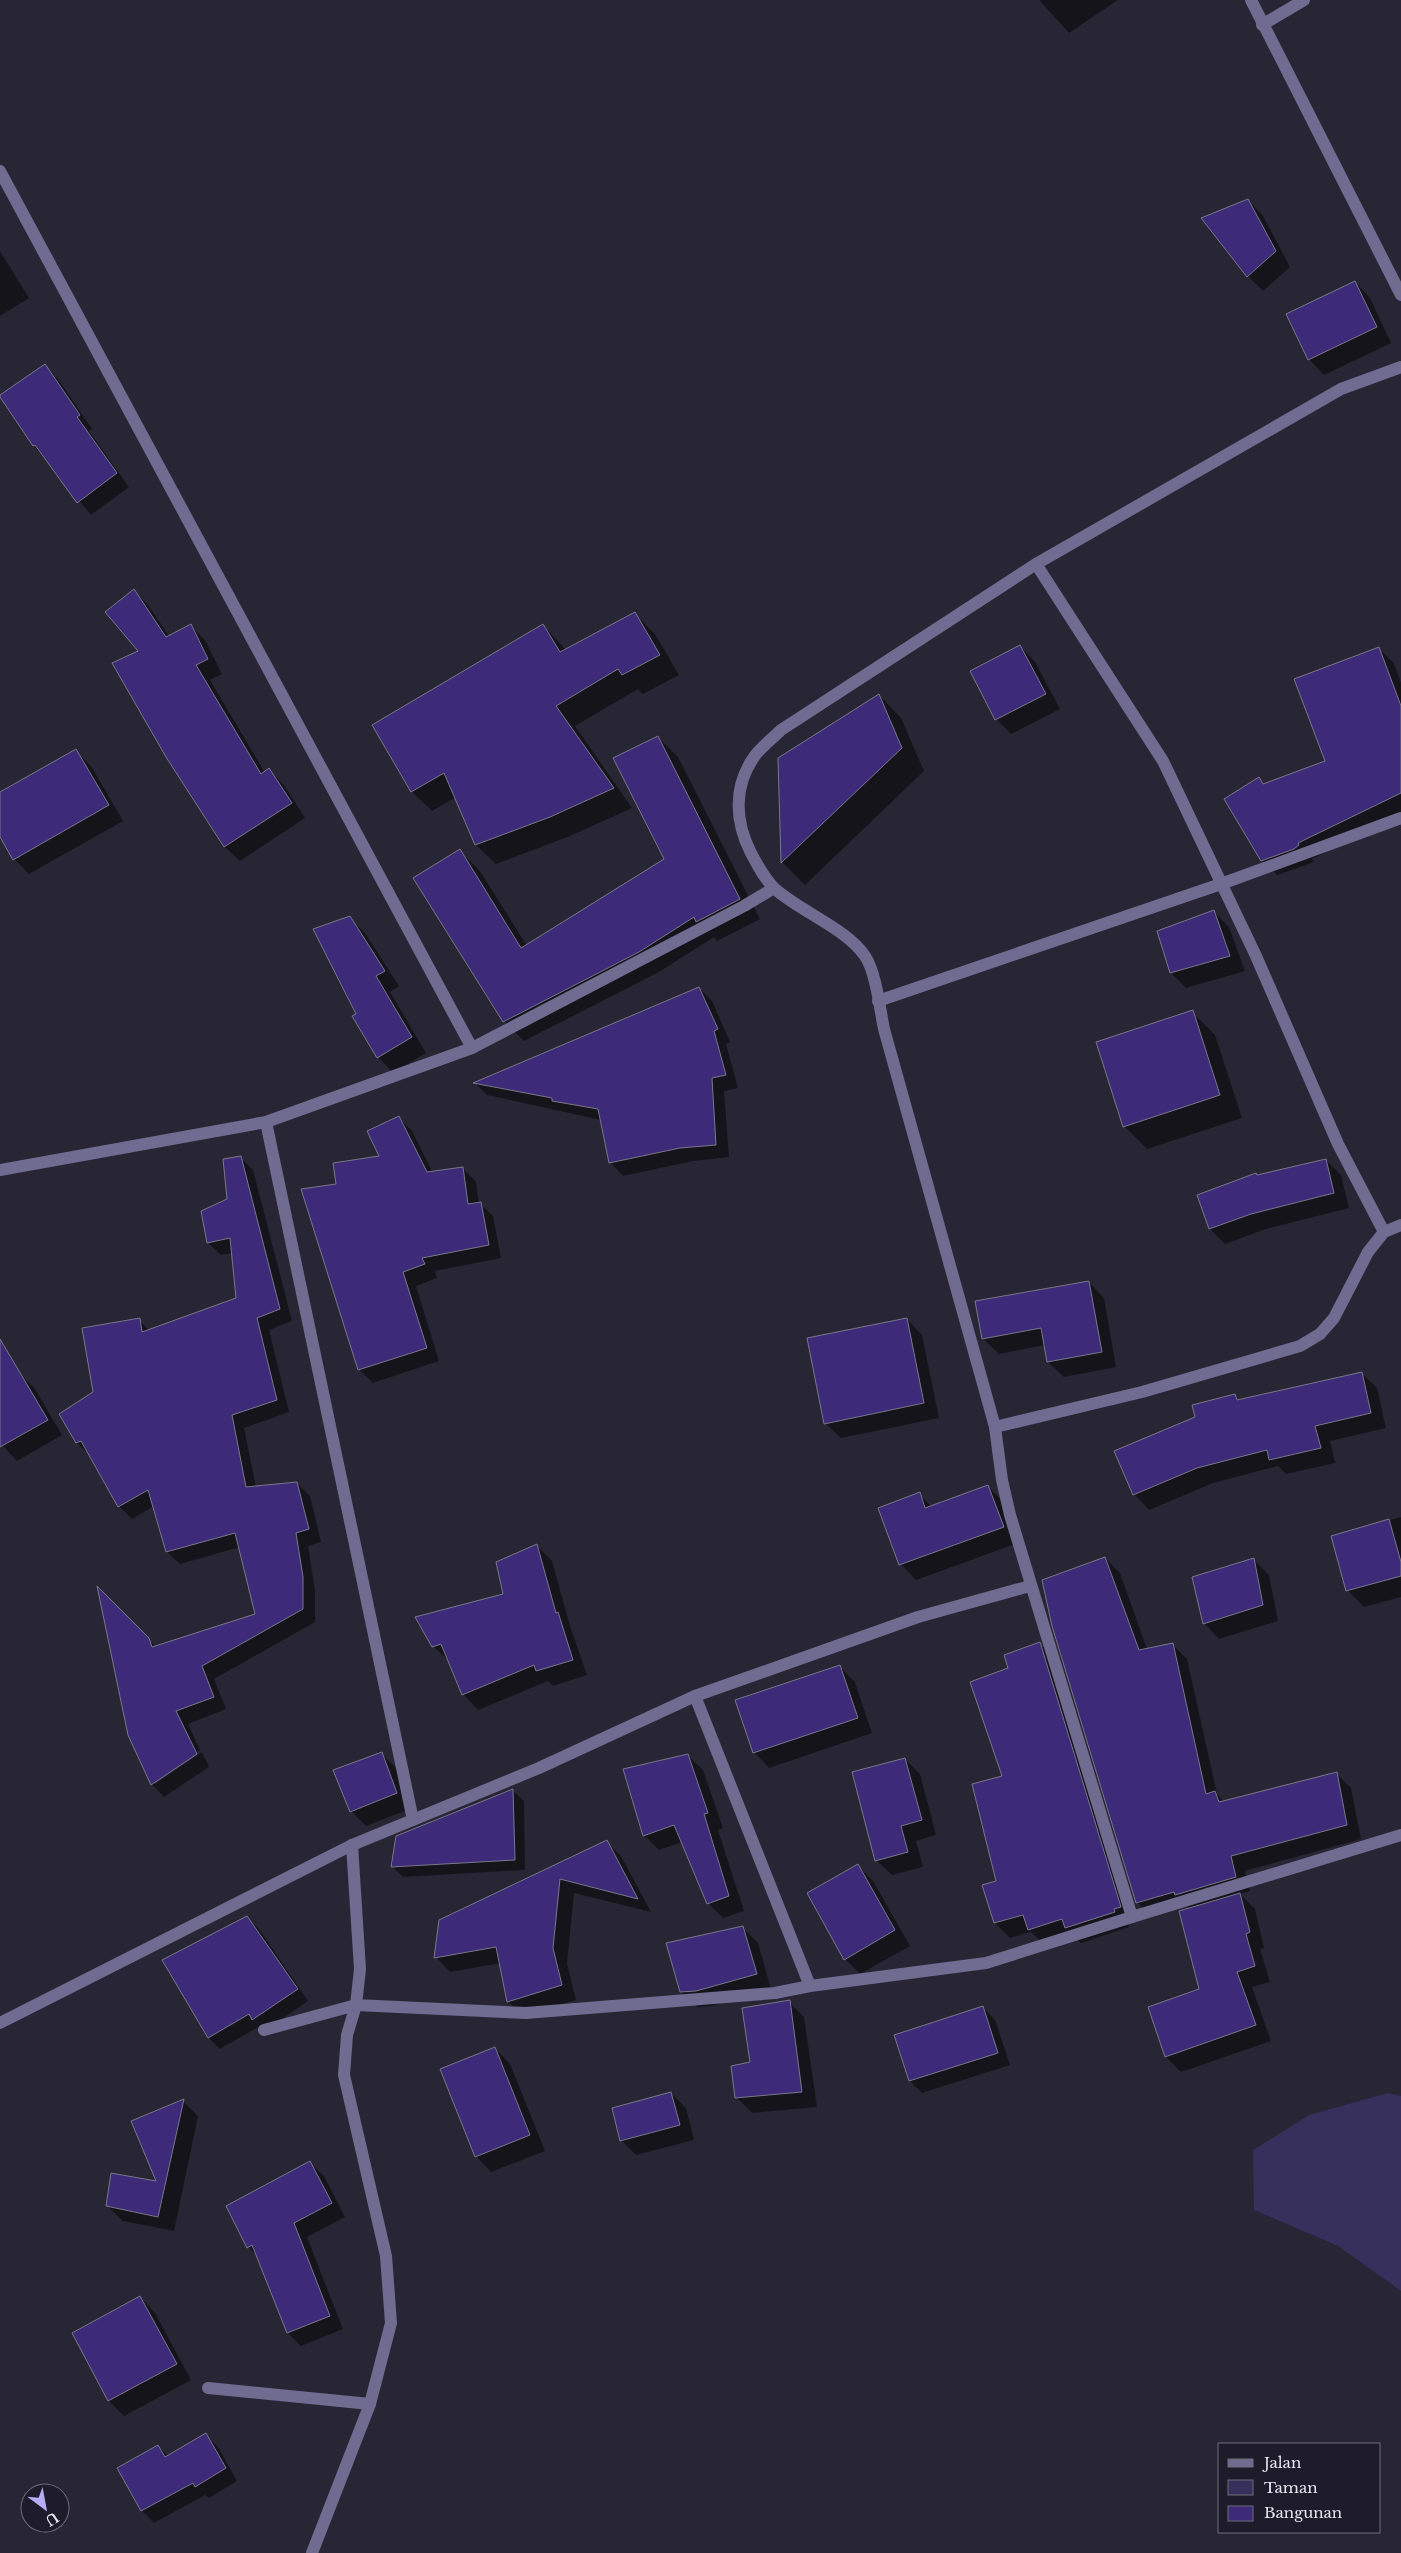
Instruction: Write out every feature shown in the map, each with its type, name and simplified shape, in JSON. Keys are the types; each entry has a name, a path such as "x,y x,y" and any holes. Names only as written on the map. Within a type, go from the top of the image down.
{"street":[{"path":"1251,0 1262,25 1401,295"},
{"path":"1262,25 1304,0"},
{"path":"0,171 472,1048"},
{"path":"1132,1917 1030,1586 1004,1489 995,1427 866,957 854,944 774,888 762,874 742,836 737,804 741,781 754,756 781,730 1036,564 1341,389 1401,367"},
{"path":"1036,564 1163,761 1221,884 1338,1144 1384,1232"},
{"path":"878,1001 1221,884 1401,818"},
{"path":"0,1170 266,1122 472,1048 744,906 774,888"},
{"path":"266,1122 413,1820"},
{"path":"995,1427 1142,1392 1300,1346 1320,1334 1334,1318 1368,1252 1384,1232 1401,1225"},
{"path":"0,2023 352,1845 539,1768 695,1696 918,1616 1030,1586"},
{"path":"695,1696 810,1986"},
{"path":"264,2030 356,2005 526,2013 776,1993 810,1986 986,1963 1401,1835"},
{"path":"312,2553 370,2404 391,2323 386,2256 344,2075 347,2035 356,2005 360,1969 352,1845"},
{"path":"208,2388 370,2404"}],"green space":[{"path":"1388,2093 1401,2096 1401,2291 1338,2246 1254,2210 1253,2150 1309,2115"}],"building":[{"path":"1248,199 1276,251 1247,277 1201,218"},
{"path":"1355,281 1377,327 1308,360 1286,314"},
{"path":"45,364 80,415 77,417 117,473 77,503 35,445 33,446 0,397 0,395"},
{"path":"134,589 166,637 191,624 208,659 196,665 261,774 269,768 292,803 224,847 166,757 112,663 138,651 105,612"},
{"path":"635,612 660,655 622,675 618,669 556,706 614,788 550,817 475,845 444,773 411,792 372,725 543,624 560,652"},
{"path":"1020,645 1046,694 995,720 970,671"},
{"path":"1379,647 1401,706 1401,793 1298,843 1299,845 1294,849 1261,861 1224,799 1259,777 1263,784 1325,761 1294,679"},
{"path":"879,694 902,748 781,863 778,758"},
{"path":"658,736 740,899 696,922 694,917 639,952 503,1022 413,878 460,849 521,948 664,859 613,758"},
{"path":"76,749 109,805 13,860 0,837 0,792"},
{"path":"1214,910 1230,956 1170,973 1157,931"},
{"path":"350,916 385,971 376,976 412,1037 377,1058 352,1016 356,1014 313,929"},
{"path":"699,987 718,1029 714,1031 726,1075 712,1078 716,1145 680,1148 609,1163 598,1109 552,1101 552,1098 473,1083"},
{"path":"1193,1010 1220,1095 1123,1127 1096,1042"},
{"path":"399,1116 427,1172 463,1167 468,1204 481,1202 489,1245 422,1258 425,1264 403,1272 427,1348 358,1370 301,1189 336,1184 333,1163 379,1156 367,1131"},
{"path":"241,1156 280,1309 257,1318 277,1400 232,1415 246,1487 297,1482 309,1529 296,1533 303,1577 303,1609 202,1666 214,1697 176,1711 197,1754 151,1785 128,1735 97,1586 149,1638 152,1647 255,1614 235,1533 166,1552 148,1490 118,1507 81,1441 76,1443 59,1414 93,1392 82,1328 140,1318 142,1332 236,1298 230,1238 207,1243 201,1211 227,1199 223,1159"},
{"path":"1326,1159 1334,1193 1251,1214 1209,1229 1197,1195 1256,1173 1257,1175"},
{"path":"1089,1281 1102,1352 1047,1362 1041,1328 982,1339 975,1301"},
{"path":"907,1318 924,1403 824,1424 807,1338"},
{"path":"0,1339 48,1420 0,1447"},
{"path":"1362,1372 1371,1413 1315,1426 1321,1448 1269,1460 1267,1450 1197,1468 1133,1495 1114,1451 1195,1417 1192,1405 1235,1394 1237,1400"},
{"path":"988,1485 1004,1527 899,1565 878,1508 920,1492 925,1508"},
{"path":"1389,1519 1401,1562 1401,1576 1346,1591 1331,1536"},
{"path":"537,1544 556,1613 558,1612 573,1660 536,1671 534,1665 462,1695 441,1644 432,1647 415,1617 503,1594 496,1562"},
{"path":"1105,1557 1139,1650 1173,1643 1206,1794 1215,1791 1219,1802 1337,1772 1347,1825 1231,1856 1236,1877 1175,1895 1174,1892 1136,1903 1052,1626 1042,1580"},
{"path":"1254,1558 1263,1605 1203,1624 1192,1577"},
{"path":"1040,1642 1121,1907 1114,1909 1115,1912 1065,1928 1062,1919 1028,1930 1023,1915 994,1923 982,1885 996,1881 972,1784 1002,1776 970,1682 1008,1668 1004,1655"},
{"path":"840,1665 858,1718 753,1753 735,1700"},
{"path":"382,1752 397,1793 350,1812 333,1770"},
{"path":"688,1754 708,1813 704,1814 729,1896 707,1904 674,1825 643,1836 623,1769"},
{"path":"905,1758 922,1820 901,1826 908,1852 875,1861 852,1772"},
{"path":"513,1789 515,1860 391,1867 396,1836"},
{"path":"607,1840 638,1899 560,1879 553,1948 562,1985 507,2002 496,1947 434,1958 439,1920"},
{"path":"858,1864 895,1930 844,1960 807,1893"},
{"path":"1240,1893 1250,1932 1246,1934 1255,1966 1237,1972 1256,2025 1165,2057 1148,2007 1199,1989 1179,1911"},
{"path":"247,1916 298,1989 252,2020 249,2014 208,2038 162,1960"},
{"path":"743,1926 757,1974 696,1991 680,1992 666,1943"},
{"path":"790,2000 802,2092 735,2098 731,2066 750,2062 742,2008"},
{"path":"983,2006 998,2053 909,2081 894,2035"},
{"path":"495,2047 530,2135 475,2157 440,2069"},
{"path":"671,2092 680,2125 620,2141 612,2108"},
{"path":"184,2099 158,2217 106,2206 111,2173 156,2181 131,2121"},
{"path":"310,2161 332,2203 294,2223 330,2316 287,2333 252,2245 247,2248 226,2206"},
{"path":"140,2296 177,2364 108,2401 72,2333"},
{"path":"206,2433 226,2468 195,2487 193,2483 141,2511 117,2468 158,2445 165,2457"}]}
